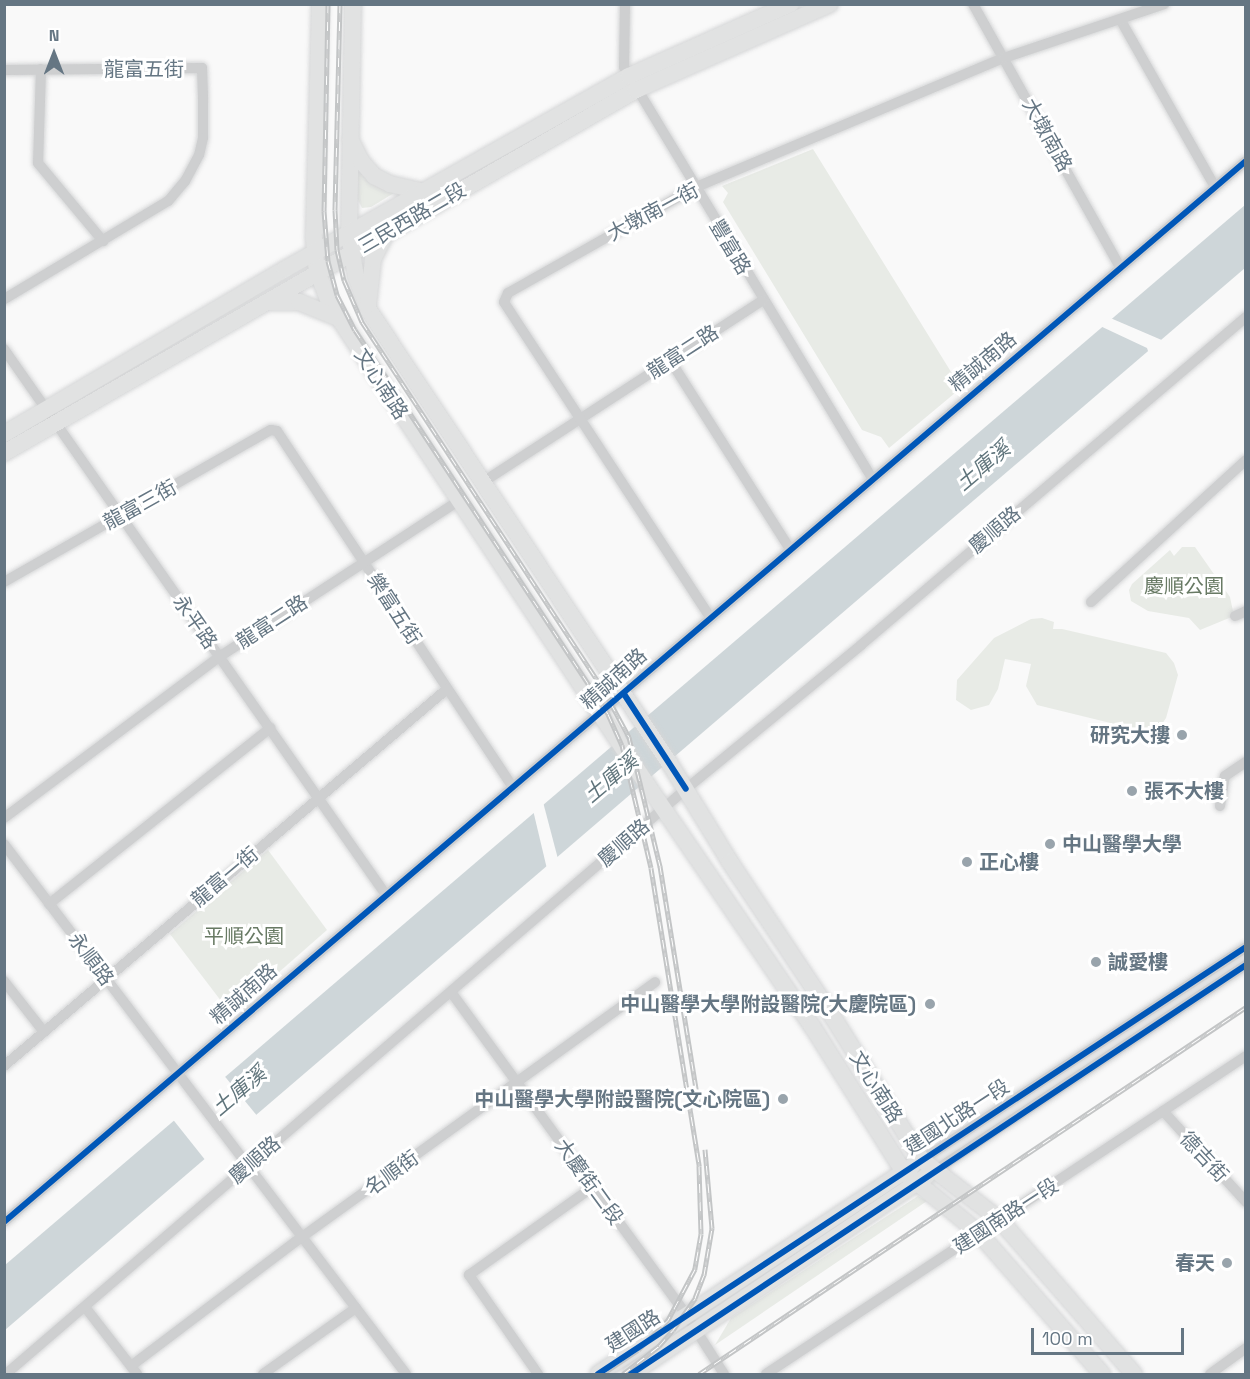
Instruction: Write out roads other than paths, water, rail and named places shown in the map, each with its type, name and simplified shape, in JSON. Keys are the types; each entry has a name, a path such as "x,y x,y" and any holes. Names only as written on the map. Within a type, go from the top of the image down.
{"main road":[{"name":"文心南路","path":"320,4 315,253 317,271 329,303 458,501 812,1026 904,1172 979,1233 1102,1374"},
{"name":"文心南路","path":"352,4 349,235 350,253 356,277 368,309 686,789 730,862 831,1014 922,1160 1000,1220 1134,1374"},
{"name":"三民西路二段","path":"4,453 51,416 315,253 632,83 791,4"},
{"name":"三民西路二段","path":"4,434 51,416 264,302 386,233 632,83 830,4"},
{"path":"349,137 361,161 374,176 390,184 425,192"},
{"path":"368,309 373,259 386,233"},
{"path":"264,302 299,302 338,318"},
{"name":"建國北路一段","path":"687,1316 922,1160"},
{"name":"建國北路一段","path":"696,1331 936,1170"},
{"name":"建國路","path":"598,1374 687,1316"},
{"name":"建國路","path":"631,1374 696,1331"}],"street":[{"name":"豐富路","path":"625,4 623,61 632,83 762,301 872,478"},
{"name":"大墩南路","path":"973,4 1120,267"},
{"name":"大墩南一街","path":"710,617 504,302 508,293 694,188 1004,58 1164,4"},
{"path":"1120,19 1215,187"},
{"name":"龍富五街","path":"4,70 202,68 203,138 195,164 168,201 4,299"},
{"path":"41,69 39,163 103,241"},
{"name":"精誠南路","path":"4,1222 513,787 601,715 624,694 634,681 1245,161"},
{"name":"龍富二路","path":"483,482 762,301"},
{"name":"慶順路","path":"6,1374 686,789 852,652 1245,317"},
{"name":"永平路","path":"4,350 386,895"},
{"path":"670,360 790,549"},
{"name":"龍富三街","path":"4,582 271,430 277,431"},
{"name":"樂富五街","path":"277,431 513,787"},
{"path":"1091,602 1245,460"},
{"name":"龍富二路","path":"4,818 219,657 458,501"},
{"name":"龍富一街","path":"4,1066 447,689"},
{"path":"49,904 270,728"},
{"path":"1220,806 1225,776 1245,762"},
{"name":"永順路","path":"4,844 249,1166"},
{"name":"建國北路一段","path":"922,1160 1245,947"},
{"name":"建國北路一段","path":"936,1170 1245,965"},
{"path":"4,981 44,1032"},
{"name":"名順街","path":"134,1370 295,1242 304,1238 655,982"},
{"name":"大慶街二段","path":"451,992 687,1316 724,1374"},
{"name":"建國南路一段","path":"766,1374 1245,1056"},
{"name":"德吉街","path":"1163,1111 1245,1202"},
{"path":"249,1166 406,1374"},
{"path":"538,1374 469,1275 593,1187"},
{"path":"85,1307 134,1370"},
{"path":"263,1374 356,1308"},
{"path":"1210,1374 1245,1348"}],"water":[{"name":"土庫溪","path":"1245,205 1245,268 5,1330 5,1265"}],"railway":[{"path":"328,4 324,211 328,261 337,295 355,330 608,714 622,745 651,868 699,1166 701,1234 695,1269 668,1320 638,1350 602,1374"},
{"path":"340,4 335,210 337,250 344,280 362,322 602,687 629,737 660,866 699,1108"},
{"path":"699,1374 1246,1007"},
{"path":"623,1374 659,1346 673,1330 695,1298 704,1275 712,1228 705,1149"}],"place":[{"name":"研究大摟","path":"1182,735"},
{"name":"張不大樓","path":"1132,791"},
{"name":"中山醫學大學","path":"1050,844"},
{"name":"正心樓","path":"967,862"},
{"name":"誠愛樓","path":"1096,962"},
{"name":"中山醫學大學附設醫院(大慶院區)","path":"930,1004"},
{"name":"中山醫學大學附設醫院(文心院區)","path":"783,1099"},
{"name":"春天","path":"1227,1263"}],"park label":[{"name":"慶順公園","path":"1184,586"},
{"name":"平順公園","path":"244,936"}]}
